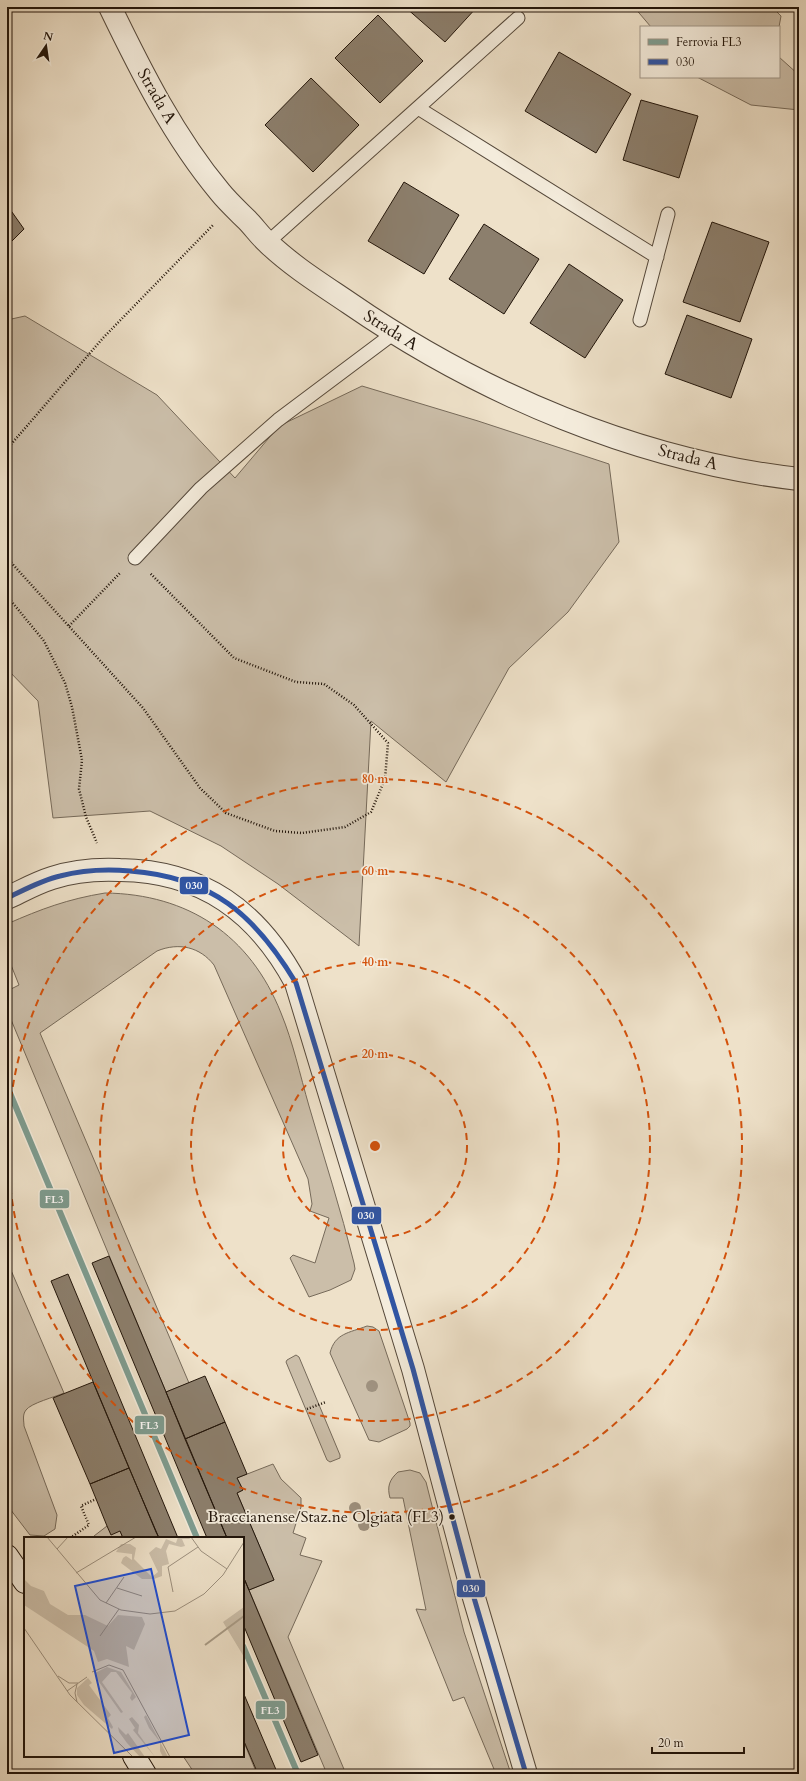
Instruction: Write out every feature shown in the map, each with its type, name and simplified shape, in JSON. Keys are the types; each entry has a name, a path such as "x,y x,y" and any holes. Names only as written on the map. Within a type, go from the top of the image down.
{"street":[{"name":"Strada A","path":"110,7 166,114 202,169 232,205 267,242 300,269 413,345 523,400 634,443 718,465 762,474 799,478"},
{"path":"7,898 52,878 80,872 108,869 138,870 174,877 205,888 220,896 242,914 273,946 296,983 413,1369 472,1591 526,1774"},
{"path":"7,1556 24,1581"},
{"path":"135,1757 145,1774"}],"lane":[{"path":"267,242 518,18"},
{"path":"418,108 657,257"},
{"path":"640,320 668,214"},
{"path":"135,558 201,488 278,420 394,333"}],"path":[{"path":"7,449 103,338 232,205"},
{"path":"7,558 143,708 200,788 226,813 275,831 302,833 345,827 371,812 385,779 388,743 354,705 324,684 296,682 234,658 135,558 69,626"},
{"path":"7,596 44,640 65,684 72,707 82,760 79,789 86,817 108,869"},
{"path":"307,1409 326,1402"},
{"path":"71,1537 89,1525 81,1506 96,1499"}],"shaded area":[{"path":"634,7 772,7 781,16 779,26 650,26"},
{"path":"780,58 799,75 799,110 751,105 699,78 780,78"},
{"path":"25,316 157,395 235,478 279,426 362,386 478,421 609,464 619,542 568,612 509,668 446,782 371,721 359,946 278,884 221,846 150,811 53,818 38,701 7,669 7,320"},
{"path":"105,893 135,895 163,901 189,911 212,924 234,941 252,961 268,985 289,1035 344,1223 355,1269 351,1280 330,1290 309,1297 290,1258 293,1255 315,1263 329,1218 310,1211 312,1204 308,1179 214,965 196,950 188,948 173,947 157,951 40,1033 189,1383 166,1392 7,1010 7,991 19,985 7,955 7,924 55,905 79,898"},
{"path":"7,1261 64,1393 29,1407 24,1416 24,1426 57,1515 55,1529 44,1536 30,1535 7,1505"},
{"path":"367,1326 373,1327 379,1331 410,1423 410,1426 407,1429 379,1442 369,1440 330,1353 335,1341 339,1338 349,1332"},
{"path":"296,1355 299,1357 340,1455 340,1458 330,1462 327,1460 286,1362"},
{"path":"273,1464 281,1479 301,1498 301,1507 293,1533 306,1538 300,1555 322,1561 288,1637 346,1774 327,1774 249,1590 274,1580 237,1493 243,1490 237,1478"},
{"path":"410,1470 420,1473 426,1482 464,1632 511,1774 496,1774 464,1697 453,1701 416,1609 426,1610 403,1498 390,1498 389,1490 391,1481 398,1472"},
{"path":"107,1526 120,1531 123,1537 94,1537"},
{"path":"244,1742 257,1774 195,1774 184,1757 244,1757"}],"building":[{"path":"405,7 477,7 445,42"},
{"path":"378,15 423,61 380,103 335,58"},
{"path":"559,52 631,94 596,153 525,111"},
{"path":"311,78 359,125 313,172 265,125"},
{"path":"641,100 698,116 679,178 623,160"},
{"path":"404,182 459,215 424,274 368,241"},
{"path":"7,205 24,229 7,246"},
{"path":"712,222 769,242 740,322 683,302"},
{"path":"484,224 539,259 504,314 449,279"},
{"path":"569,264 623,300 585,358 530,323"},
{"path":"687,315 752,339 731,398 665,374"},
{"path":"109,1256 227,1537 207,1537 92,1263"},
{"path":"68,1274 178,1537 158,1537 156,1532 51,1281"},
{"path":"205,1376 225,1422 185,1439 166,1392"},
{"path":"93,1382 129,1468 90,1484 53,1398"},
{"path":"225,1422 247,1474 237,1478 243,1490 237,1493 274,1580 249,1590 244,1578 244,1537 227,1537 185,1439"},
{"path":"129,1468 159,1537 123,1537 120,1531 111,1535 90,1484"},
{"path":"244,1578 318,1755 301,1762 244,1626"},
{"path":"244,1694 277,1772 273,1774 258,1774 244,1741"}],"rail line":[{"name":"FL3","path":"7,1086 197,1537"},
{"name":"FL3","path":"244,1648 298,1774"}],"transit line":[{"name":"030","path":"7,898 47,880 86,871 130,871 159,875 185,881 208,891 247,919 264,938 296,983 413,1369 472,1591 526,1774"}],"place":[{"name":"Braccianense/Staz.ne Olgiata (FL3)","path":"452,1517"}]}
